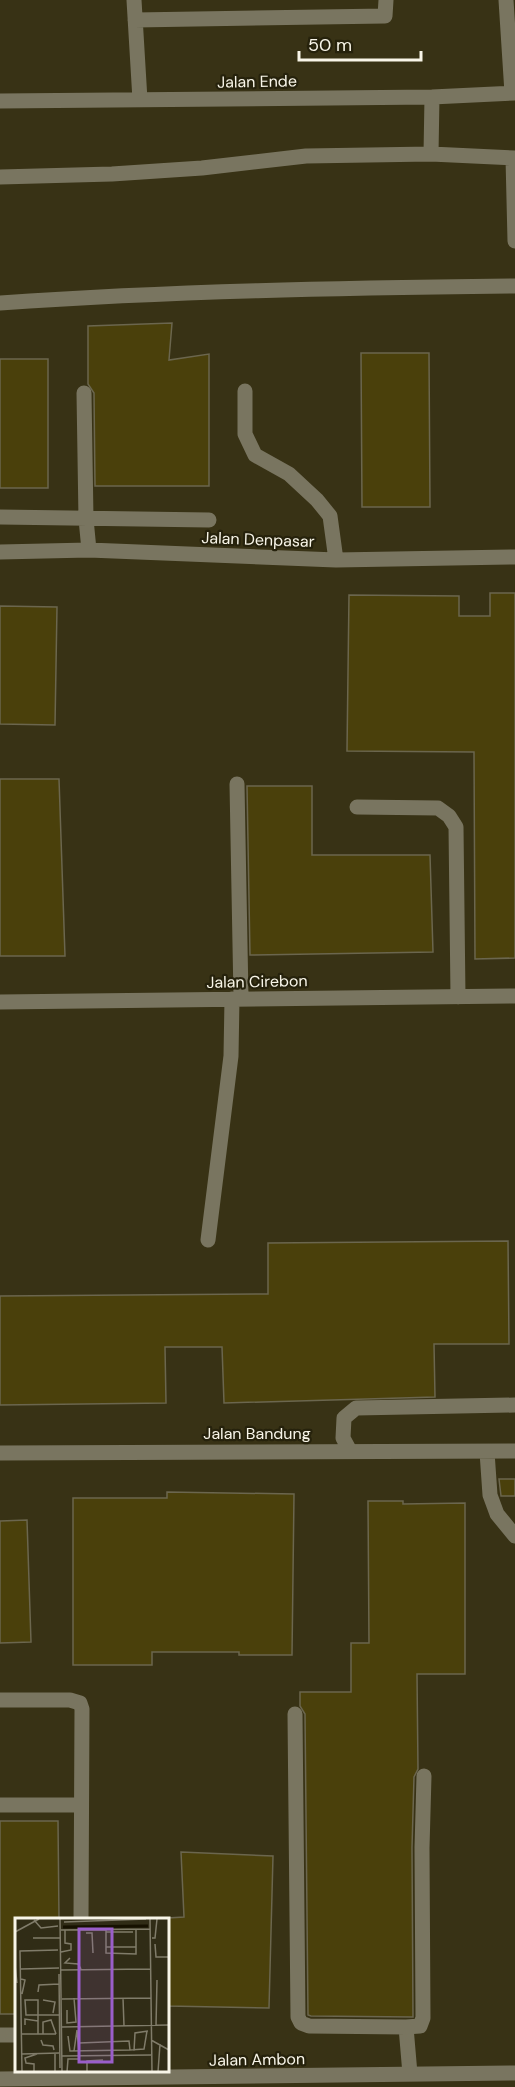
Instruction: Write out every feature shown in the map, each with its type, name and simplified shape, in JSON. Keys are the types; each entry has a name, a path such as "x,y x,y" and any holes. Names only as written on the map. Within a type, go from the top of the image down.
{"lane":[{"path":"134,0 140,100"},
{"path":"135,20 385,16 386,0"},
{"path":"506,0 512,43 513,93"},
{"name":"Jalan Ende","path":"0,101 432,97 513,93"},
{"path":"431,154 432,97"},
{"path":"0,177 112,174 202,168 306,156 431,154 514,158 515,241"},
{"path":"0,303 125,294 515,286"},
{"path":"245,391 245,434 255,454 289,474 317,500 330,516 336,560"},
{"path":"84,393 88,550"},
{"path":"0,517 209,520"},
{"name":"Jalan Denpasar","path":"0,552 88,550 336,560 515,557"},
{"path":"208,1240 237,999 237,784"},
{"path":"357,807 438,808 449,816 456,827 458,997"},
{"name":"Jalan Cirebon","path":"0,1002 515,996"},
{"path":"350,1450 343,1438 344,1418 356,1408 515,1405"},
{"name":"Jalan Bandung","path":"0,1453 515,1451"},
{"path":"487,1452 490,1496 497,1514 515,1536"},
{"path":"0,1700 70,1700 80,1703 83,1724 80,1805 81,1918"},
{"path":"295,1714 298,2017 301,2024 309,2026 420,2026 423,2018 424,1776"},
{"path":"0,1805 80,1805"},
{"path":"406,2027 410,2074"},
{"name":"Jalan Ambon","path":"0,2079 82,2075 515,2073"}],"shaded area":[{"path":"0,0 515,0 515,2087 0,2087"}],"building":[{"path":"172,323 169,360 209,354 209,486 95,486 94,393 88,384 88,326"},
{"path":"361,353 429,353 430,507 362,507"},
{"path":"0,359 48,359 48,488 0,488"},
{"path":"490,593 515,593 515,958 475,959 474,752 347,751 349,595 459,596 459,616 490,616"},
{"path":"0,606 57,607 55,725 0,724"},
{"path":"0,779 59,779 65,956 0,956"},
{"path":"247,786 312,786 312,855 430,855 433,952 250,955"},
{"path":"508,1241 509,1344 434,1344 435,1397 224,1403 222,1347 165,1347 166,1403 0,1405 0,1296 268,1294 268,1243"},
{"path":"499,1479 515,1479 515,1496 501,1496"},
{"path":"167,1492 294,1494 292,1655 239,1655 239,1652 152,1652 152,1665 73,1665 73,1498 167,1498"},
{"path":"368,1501 403,1501 403,1504 465,1503 465,1674 417,1674 418,1769 414,1777 412,1848 413,2017 311,2016 308,2015 305,1714 300,1706 300,1692 351,1692 351,1643 369,1643"},
{"path":"27,1520 31,1642 0,1643 0,1521"},
{"path":"0,1821 58,1821 59,1918 15,1918 15,2014 0,2014"},
{"path":"181,1852 273,1856 269,2008 170,2006 170,1918 168,1918 184,1917"}]}
